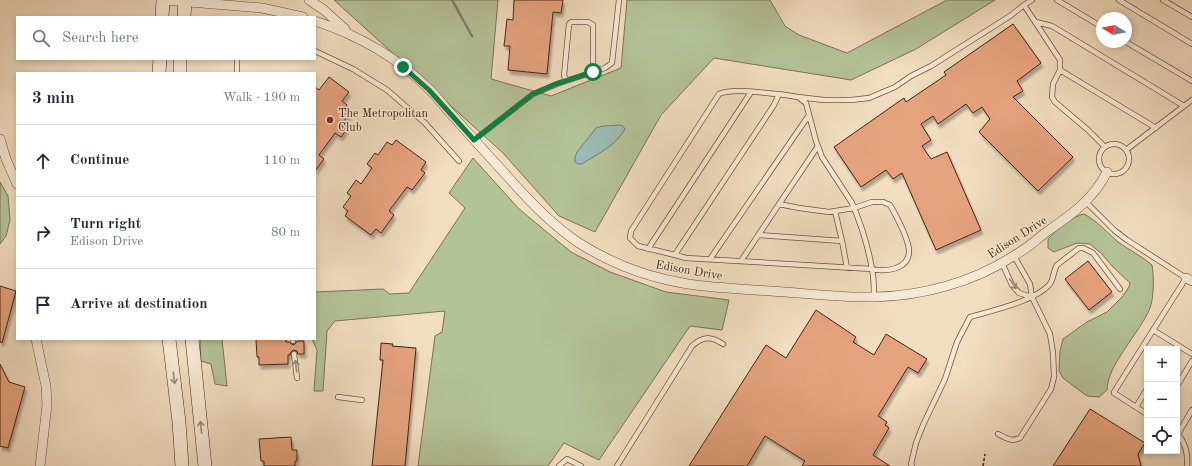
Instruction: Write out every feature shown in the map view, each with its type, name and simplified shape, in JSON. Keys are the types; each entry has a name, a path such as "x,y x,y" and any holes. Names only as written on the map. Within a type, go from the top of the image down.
{"main road":[{"path":"162,16 164,0"},
{"path":"184,16 185,0"},
{"path":"159,72 160,60"},
{"path":"180,60 180,72"},
{"path":"169,340 179,422 182,466"},
{"path":"192,340 205,466"}],"street":[{"path":"164,0 185,0 262,8 298,16"},
{"name":"Edison Drive","path":"309,0 324,10 352,35"},
{"name":"Edison Drive","path":"316,21 352,35 374,47 408,71 429,90 528,200 556,226 579,243 604,257 631,269 659,278 687,284 717,288 874,297 904,295 946,286 983,273 1014,256 1086,202 1100,186 1107,172"},
{"path":"0,139 3,159 16,182"},
{"path":"36,340 46,386 47,405 40,466"}],"lane":[{"path":"474,140 533,94 567,80 605,68 612,63 619,0"},
{"path":"779,204 829,212 854,208 872,202 883,202 890,204 907,243 909,252 906,262 888,271 686,258 638,246 630,238 631,231 719,94 724,92 751,92 824,100 869,98 895,87 911,76 931,66 1010,16 1032,0"},
{"path":"1056,0 1096,23"},
{"path":"1118,0 1192,44"},
{"path":"1163,0 1192,17"},
{"path":"1024,5 1060,60 1060,70 1053,84 1052,97 1055,102 1088,130 1104,148"},
{"path":"567,80 564,76 571,22 588,22 593,25 593,72"},
{"path":"1036,22 1052,26 1184,106"},
{"path":"1132,46 1192,81"},
{"path":"316,51 353,69 386,90 425,123 459,161"},
{"path":"236,72 237,60"},
{"path":"1060,70 1156,128"},
{"path":"648,249 751,92"},
{"path":"675,256 774,105 779,94"},
{"path":"798,97 806,103 822,157 852,203 861,224 872,269 874,297"},
{"path":"1126,150 1192,100"},
{"path":"710,259 809,115"},
{"path":"1111,144 1116,144 1126,150 1129,157 1128,162 1126,167 1118,173 1114,174 1107,172 1101,166 1099,157 1104,148 1111,144"},
{"path":"741,261 818,146"},
{"path":"1086,202 1114,230 1127,240 1189,280 1154,330 1114,392 1144,412"},
{"path":"835,211 847,268"},
{"path":"759,234 842,241"},
{"path":"912,466 911,464 916,443 923,425 945,379 957,342 970,317 1032,297 1050,284 1057,265 1079,248 1083,248 1093,253 1120,289"},
{"path":"998,434 1009,440 1020,438 1051,389 1053,383 1053,344 1050,334 1032,297 1030,284 1014,256"},
{"path":"1001,263 1012,285 1019,292 1032,297"},
{"path":"1154,330 1192,354"},
{"path":"617,466 692,346 699,340 709,338 723,344"},
{"path":"294,354 297,378"},
{"path":"1179,382 1192,361"},
{"path":"1136,407 1144,394"},
{"path":"338,396 362,400"},
{"path":"1180,429 1192,410"},
{"path":"1180,437 1186,451 1188,460 1187,466"},
{"path":"559,466 567,459 581,466"}],"path":[{"path":"983,466 985,454"}],"green space":[{"path":"334,0 498,0 491,79 551,96 621,68 627,0 770,0 785,26 799,35 847,53 947,0 995,0 916,49 851,80 714,58 661,115 595,232 559,216 503,153"},
{"path":"473,158 519,209 571,252 610,272 666,292 729,300 722,330 690,326 599,460 564,443 548,466 418,466 435,336 442,332 445,311 335,321 327,331 323,391 314,391 317,350 312,340 316,340 316,292 383,289 390,294 409,293 465,208 449,193"},
{"path":"0,182 8,196 10,220 6,236 0,244"},
{"path":"1084,214 1098,223 1118,242 1152,265 1153,270 1153,293 1150,308 1112,370 1108,380 1107,390 1099,397 1087,396 1063,378 1059,371 1060,351 1063,339 1087,322 1107,312 1123,296 1130,283 1101,253 1090,244 1077,243 1054,252 1048,248 1048,239 1052,235 1070,220"},
{"path":"200,340 222,340 227,386 215,384 211,364 201,361"}],"water":[{"path":"620,125 625,129 617,140 611,145 582,164 575,162 577,152 596,128"}],"building":[{"path":"514,0 563,0 561,13 553,12 547,74 508,70 510,46 504,46 507,19 513,20"},
{"path":"1013,24 1041,63 1017,81 1023,91 1013,97 1073,157 1038,191 979,132 990,119 982,107 973,113 966,104 938,124 933,116 921,124 931,140 922,146 931,159 947,152 981,230 936,250 902,173 893,179 886,170 861,187 834,147 904,98 906,102 946,75 944,72"},
{"name":"The Metropolitan Club","path":"329,77 349,92 342,101 347,105 343,110 349,114 341,125 346,130 341,137 335,133 319,155 324,159 316,170 316,88 319,90"},
{"path":"396,140 426,162 421,170 425,173 412,190 407,187 389,211 394,215 381,233 376,229 371,235 345,216 348,211 343,207 351,196 347,193 356,180 361,184 372,168 367,164 375,153 378,155 387,142 392,145"},
{"path":"1088,261 1112,292 1089,310 1065,279"},
{"path":"0,286 16,291 2,343 0,342"},
{"path":"816,310 856,337 853,342 874,355 886,334 927,359 918,373 908,367 878,416 887,422 885,425 889,428 873,455 890,466 802,466 805,461 765,436 747,466 689,466 766,345 786,358"},
{"path":"256,340 286,340 286,342 293,345 297,341 304,341 304,354 298,354 297,351 293,350 290,355 288,355 288,364 259,365 259,357 257,357"},
{"path":"381,343 393,344 392,346 416,348 405,466 372,466 383,360 380,360"},
{"path":"0,364 9,382 25,387 8,448 0,446"},
{"path":"1090,409 1144,442 1138,454 1141,466 1053,466"},
{"path":"291,437 292,450 297,450 297,461 295,461 295,466 264,466 264,461 261,461 259,439"}],"waterway":[{"path":"452,0 472,36"}],"place":[{"name":"The Metropolitan Club","path":"330,120"}],"route":[{"path":"403,67 429,90 474,140 533,94 556,84 593,72"}]}
